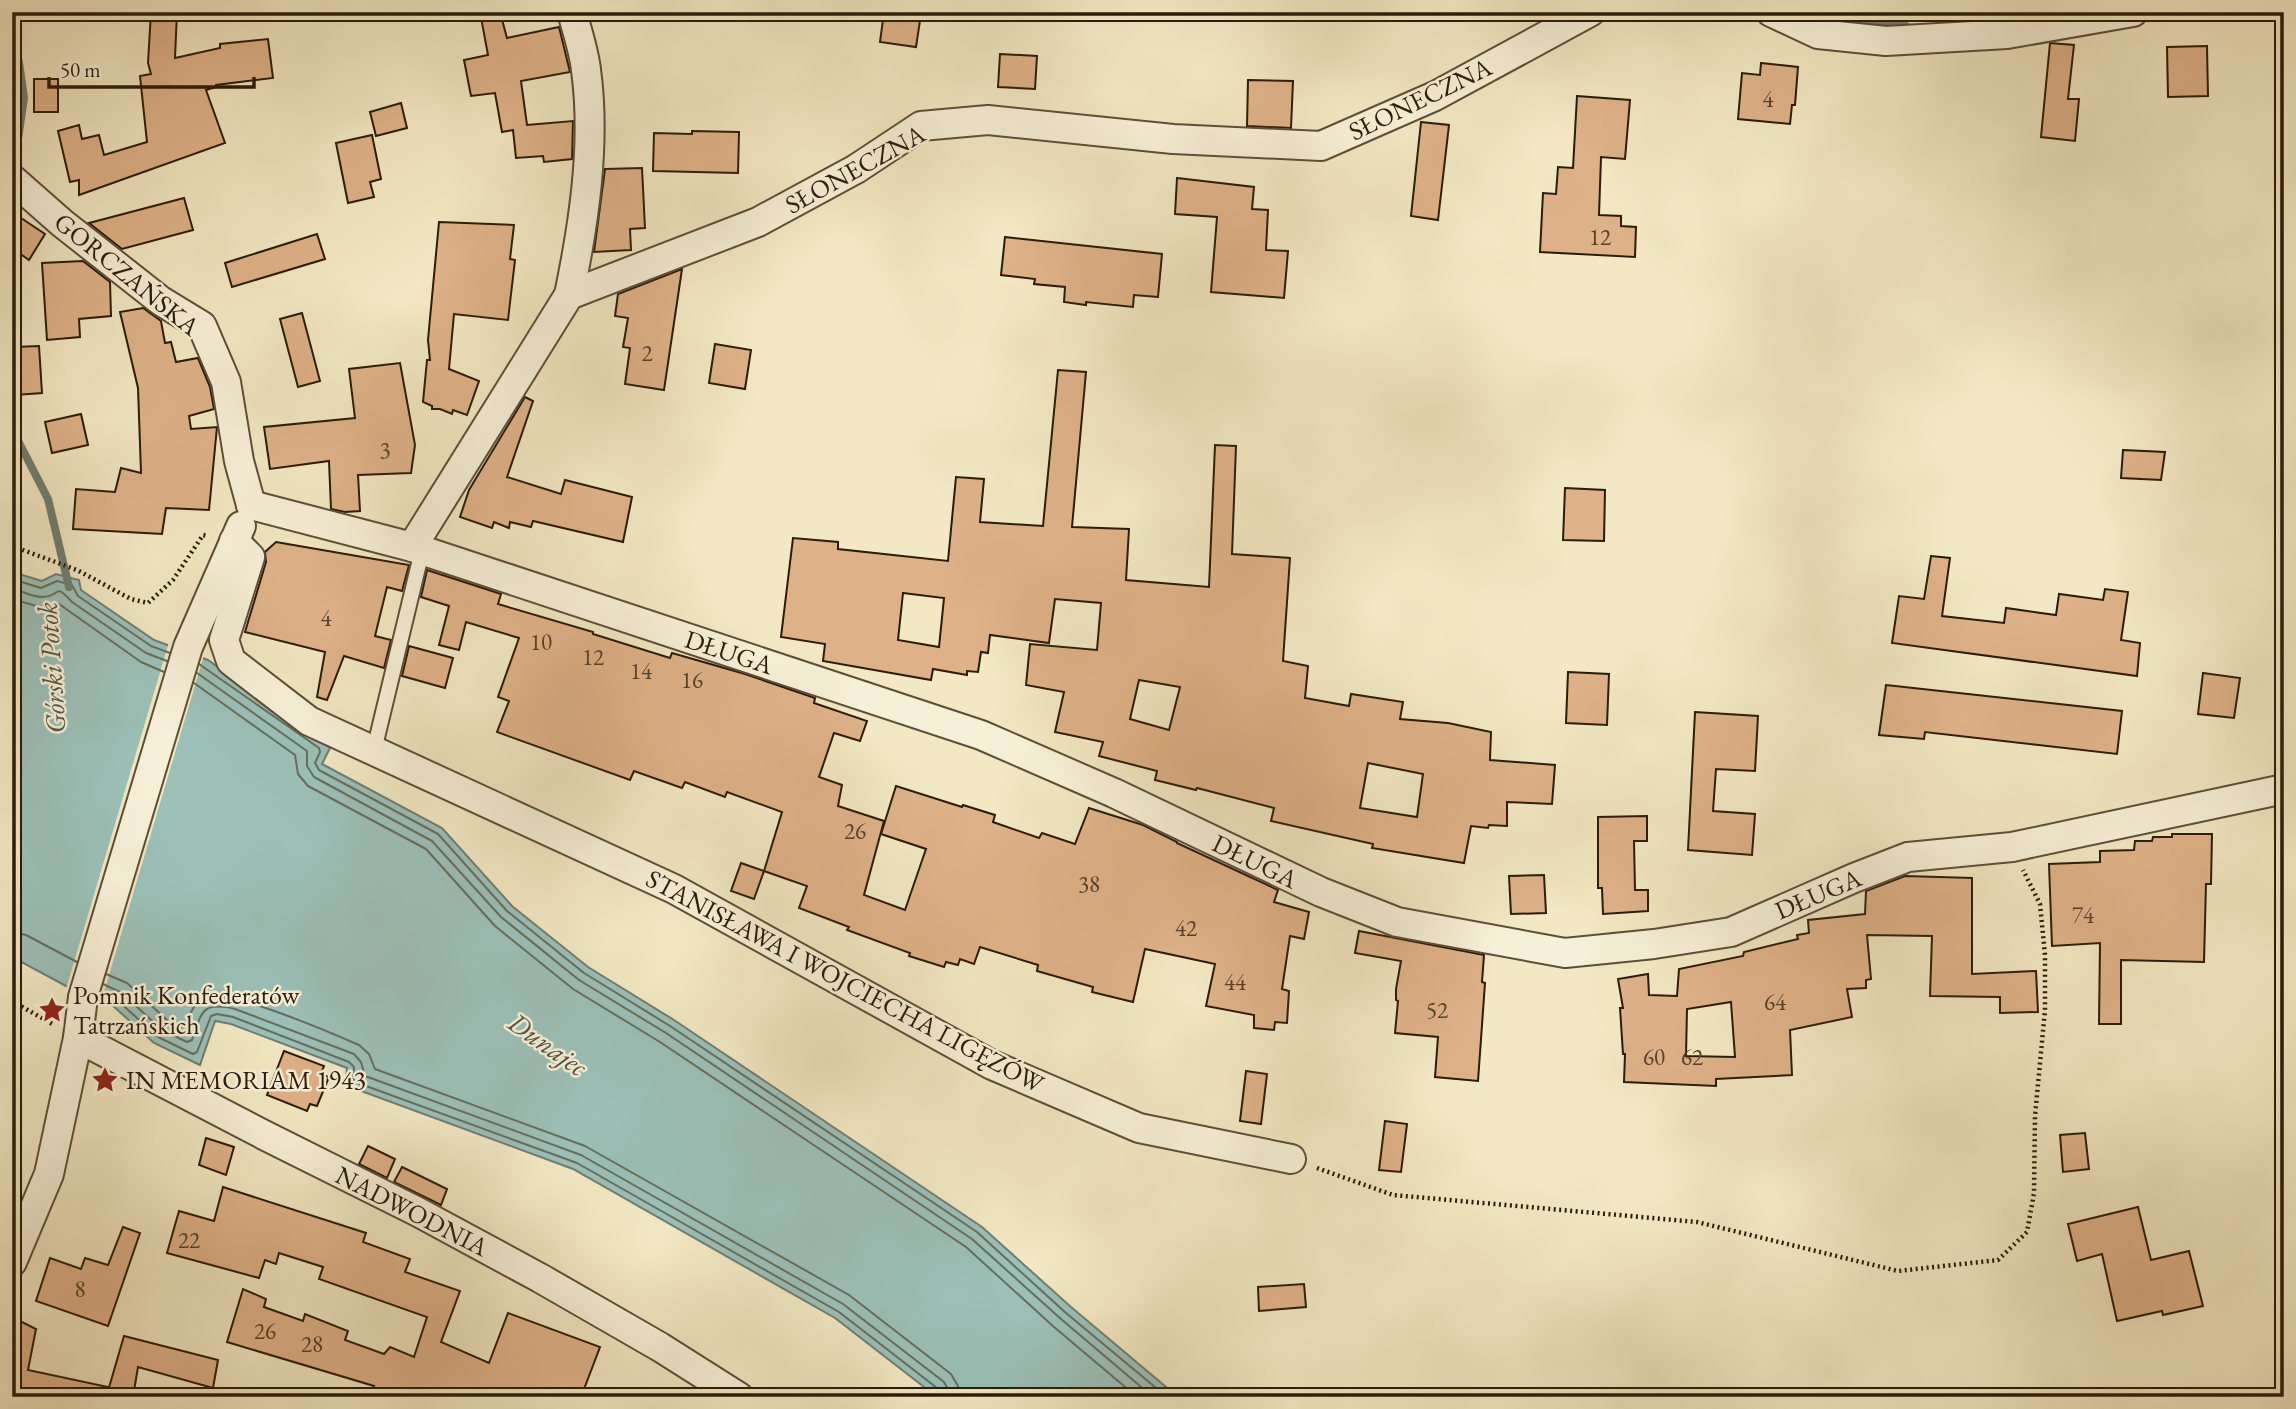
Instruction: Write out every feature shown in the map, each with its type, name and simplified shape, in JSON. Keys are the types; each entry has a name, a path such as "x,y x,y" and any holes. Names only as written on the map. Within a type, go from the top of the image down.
{"street":[{"name":"SŁONECZNA","path":"569,295 758,222 856,169 921,126 988,120 1173,139 1321,146 1435,96 1590,12"},
{"path":"1771,12 1818,34 1886,41 2007,34 2133,12"},
{"path":"417,549 569,295 583,200 589,134 586,69 574,13"},
{"name":"GORCZAŃSKA","path":"12,178 62,223 161,301 202,326 226,382 239,461 251,505"},
{"path":"12,1262 49,1174 78,1038 83,997 188,647 251,505"},
{"name":"DŁUGA","path":"251,505 417,549 981,735 1114,793 1321,892 1397,922 1565,953 1731,933 1854,878 1908,858 2012,847 2284,789"},
{"name":"STANISŁAWA I WOJCIECHA LIGĘZÓW","path":"234,541 250,557 224,640 230,661 309,720 674,889 992,1065 1139,1128 1292,1159"},
{"name":"NADWODNIA","path":"78,1038 528,1271 660,1347 739,1397"}],"lane":[{"path":"374,750 417,549"}],"path":[{"path":"12,546 77,570 131,599 148,603 173,580 203,535 234,541"},
{"path":"1292,1159 1392,1195 1697,1222 1898,1271 1998,1260 2026,1232 2034,1193 2035,1116 2045,1010 2045,955 2040,904 2012,847"},
{"path":"12,1001 78,1038"}],"water":[{"name":"Dunajec","path":"12,572 42,581 56,574 79,580 81,590 154,640 208,660 330,748 322,764 442,828 512,906 588,967 674,1020 982,1227 1071,1307 1178,1397 937,1397 835,1318 573,1169 345,1085 347,1068 231,1024 215,1021 200,1065 154,1043 111,1004 66,986 12,957"}],"pier":[{"path":"169,642 204,655 101,1002 66,989"}],"building":[{"path":"151,12 177,12 175,58 220,48 220,44 268,39 273,78 216,85 206,90 225,143 79,195 79,180 70,182 58,131 79,125 82,139 99,135 104,155 147,142 140,76 151,74 148,63"},
{"path":"480,12 500,12 507,38 559,27 570,72 521,81 527,125 573,121 572,159 544,162 543,156 516,158 513,130 502,132 495,93 471,96 464,60 488,55"},
{"path":"884,12 921,14 916,47 880,42"},
{"path":"2050,43 2074,45 2068,99 2079,99 2075,141 2041,137"},
{"path":"2207,46 2208,96 2168,97 2167,47"},
{"path":"1000,54 1037,56 1035,89 998,87"},
{"path":"1761,63 1798,67 1795,105 1792,105 1790,124 1738,119 1742,73 1760,75"},
{"path":"34,79 58,79 58,112 34,112"},
{"path":"1248,80 1293,81 1291,128 1247,126"},
{"path":"1577,96 1630,100 1625,159 1601,157 1599,215 1621,216 1621,226 1636,227 1635,257 1540,252 1543,193 1556,194 1558,167 1573,168"},
{"path":"401,103 407,128 376,136 370,112"},
{"path":"1421,122 1449,125 1438,220 1411,216"},
{"path":"692,131 739,132 738,173 653,171 654,133 692,134"},
{"path":"372,135 381,179 370,182 374,197 348,203 336,143"},
{"path":"642,168 645,228 630,229 631,250 594,252 605,169"},
{"path":"1177,178 1254,187 1252,209 1268,210 1266,250 1288,251 1284,298 1211,292 1217,217 1175,214"},
{"path":"184,198 193,230 122,249 89,223"},
{"path":"12,212 45,234 29,260 12,248"},
{"path":"439,222 514,225 510,259 515,260 508,320 454,314 449,369 479,381 467,415 453,410 452,414 432,409 432,406 423,402 427,360 430,360 428,340"},
{"path":"317,234 325,259 232,287 225,263"},
{"path":"1005,237 1162,254 1158,297 1134,295 1133,307 1064,302 1065,287 1034,284 1035,279 1001,275"},
{"path":"83,261 110,282 111,316 79,319 80,337 47,340 42,263"},
{"path":"682,269 664,390 625,384 630,348 623,347 628,318 615,316 618,294"},
{"path":"143,308 161,321 165,343 171,342 176,362 198,358 210,387 214,409 189,416 191,429 217,427 209,510 166,508 162,534 73,529 76,489 115,492 121,468 141,473 138,388 120,312"},
{"path":"302,313 320,381 298,387 280,319"},
{"path":"715,344 751,350 745,389 709,383"},
{"path":"39,346 42,393 16,395 14,347"},
{"path":"400,363 415,445 411,473 358,475 360,511 345,512 331,509 329,461 270,469 264,427 355,418 349,369"},
{"path":"1058,370 1086,372 1072,527 1129,529 1126,580 1209,587 1215,445 1236,446 1232,554 1290,558 1283,661 1308,666 1305,698 1349,706 1351,694 1403,702 1400,719 1448,723 1491,732 1490,760 1555,765 1552,804 1507,802 1507,826 1471,826 1464,863 1372,848 1373,844 1271,821 1274,808 1155,780 1157,771 1099,756 1103,742 1055,732 1064,692 1026,685 1030,644 1097,650 1101,603 1055,599 1049,643 990,635 988,653 981,652 978,672 967,671 967,675 933,669 931,680 823,661 825,644 781,637 793,538 838,542 838,549 948,561 956,477 984,479 980,522 1043,526","holes":["903,593 944,598 939,647 898,640","1139,680 1180,687 1169,730 1130,719","1368,763 1423,774 1417,817 1360,808"]},
{"path":"525,397 533,401 507,477 561,494 565,480 632,497 623,542 533,521 531,527 510,522 509,528 494,522 492,528 460,517 469,490"},
{"path":"81,414 88,445 52,453 45,422"},
{"path":"2123,450 2165,452 2161,480 2121,478"},
{"path":"1565,488 1605,490 1604,541 1563,540"},
{"path":"276,542 409,565 402,591 387,587 375,636 391,640 384,668 344,656 327,700 317,697 325,652 245,632 266,562 265,552"},
{"path":"1931,556 1950,558 1942,616 2004,623 2006,608 2056,615 2059,594 2103,600 2105,589 2128,592 2121,640 2140,643 2137,676 1892,643 1899,596 1924,599"},
{"path":"427,570 501,594 498,604 670,658 672,653 745,674 815,698 814,703 867,721 860,741 834,733 819,777 842,785 838,806 884,821 864,895 905,910 926,849 881,834 896,786 995,815 993,822 1039,838 1042,833 1075,844 1089,808 1143,825 1278,890 1274,902 1309,912 1304,939 1290,936 1282,989 1289,991 1287,1023 1275,1022 1274,1030 1254,1028 1254,1015 1206,1006 1215,964 1145,949 1133,1002 1092,992 1093,987 1037,971 1038,965 980,947 974,964 960,959 958,965 946,962 944,967 909,956 910,953 847,930 849,927 799,908 807,886 764,871 782,812 727,792 725,797 685,782 682,788 634,771 630,780 497,732 509,701 498,697 519,638 466,622 459,650 439,645 449,606 421,597"},
{"path":"409,646 453,658 445,688 402,676"},
{"path":"1568,672 1609,674 1607,725 1566,723"},
{"path":"2203,673 2240,678 2234,718 2198,714"},
{"path":"1886,685 2122,711 2117,754 1925,732 1924,739 1879,735"},
{"path":"1695,712 1758,716 1755,771 1716,769 1713,811 1755,814 1752,855 1688,850"},
{"path":"1647,816 1647,841 1634,841 1635,890 1648,890 1648,911 1603,914 1602,888 1598,888 1598,817"},
{"path":"2172,834 2212,834 2211,884 2206,884 2204,962 2121,960 2121,1024 2099,1024 2100,943 2052,946 2049,864 2100,862 2100,851 2134,850 2135,841 2152,841 2153,837 2172,837"},
{"path":"741,863 764,871 754,899 731,891"},
{"path":"1544,875 1546,913 1511,914 1509,876"},
{"path":"1905,876 1972,878 1972,974 2036,971 2038,1012 2000,1013 2000,997 1930,996 1932,936 1867,935 1871,979 1866,980 1866,988 1847,989 1852,1017 1790,1030 1792,1075 1716,1079 1716,1086 1624,1082 1625,1054 1620,1008 1623,1008 1618,979 1648,974 1649,995 1677,996 1679,969 1743,956 1744,952 1798,939 1797,935 1809,933 1808,920 1865,914 1866,891","holes":["1731,1002 1735,1057 1686,1056 1687,1009"]},
{"path":"1359,931 1484,955 1482,982 1485,983 1478,1081 1435,1077 1438,1037 1395,1033 1398,1001 1396,989 1401,961 1355,953"},
{"path":"284,1051 324,1066 321,1074 329,1077 317,1106 310,1104 307,1111 267,1095"},
{"path":"1246,1071 1267,1074 1261,1124 1240,1121"},
{"path":"1385,1121 1407,1124 1401,1172 1379,1170"},
{"path":"2085,1133 2089,1169 2063,1172 2060,1135"},
{"path":"206,1138 234,1147 226,1175 199,1165"},
{"path":"368,1146 395,1159 387,1178 359,1164"},
{"path":"402,1167 447,1189 441,1205 394,1182"},
{"path":"223,1187 366,1233 363,1242 410,1259 405,1272 460,1291 441,1342 489,1363 508,1313 600,1347 581,1397 369,1397 374,1386 227,1342 243,1289 266,1299 264,1307 303,1321 305,1314 348,1331 345,1340 384,1354 390,1347 414,1357 427,1317 319,1279 323,1267 279,1253 276,1264 265,1260 259,1278 167,1253 179,1211 214,1221"},
{"path":"2138,1207 2151,1260 2189,1251 2203,1306 2163,1315 2162,1311 2117,1321 2102,1254 2077,1261 2068,1224"},
{"path":"123,1227 140,1233 108,1326 36,1301 50,1258 81,1269 85,1258 108,1265"},
{"path":"1304,1284 1306,1307 1259,1311 1258,1287"},
{"path":"12,1317 36,1329 28,1370 108,1387 108,1391 124,1336 218,1360 213,1388 138,1367 133,1397 12,1397"}],"waterway":[{"path":"1806,12 1819,19 1906,26"},
{"name":"Górski Potok","path":"16,153 24,98 19,62"},
{"name":"Górski Potok","path":"12,429 48,499 69,587"}],"place":[{"name":"Pomnik Konfederatów Tatrzańskich","path":"52,1010"},
{"name":"IN MEMORIAM 1943","path":"105,1080"}]}
